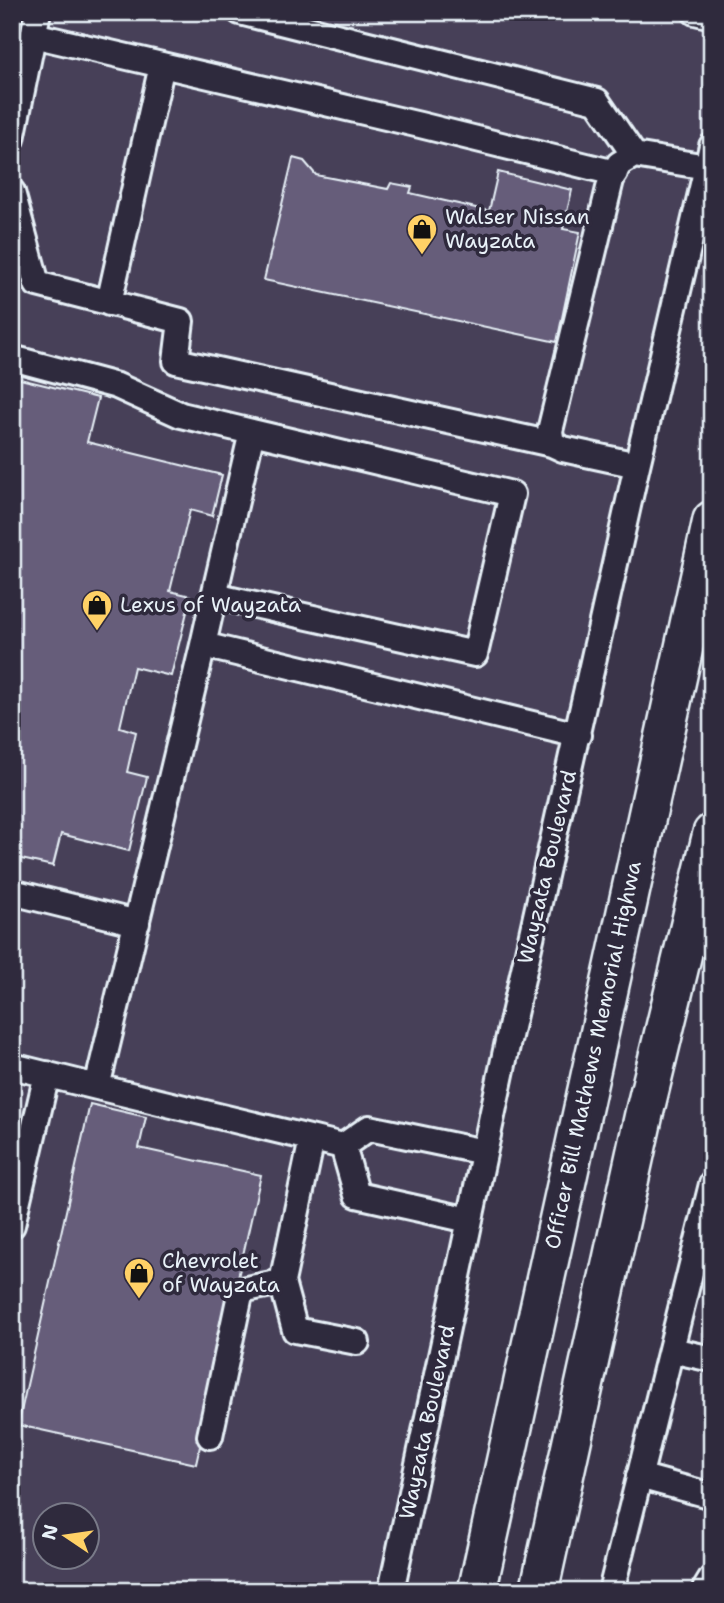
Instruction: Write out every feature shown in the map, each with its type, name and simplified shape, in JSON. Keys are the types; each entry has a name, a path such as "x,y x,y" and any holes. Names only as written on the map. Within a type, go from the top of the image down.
{"highway":[{"name":"Officer Bill Mathews Memorial Highwa","path":"477,1591 712,520"},
{"path":"539,1591 644,1114 712,833"}],"street":[{"path":"240,12 597,101 634,155"},
{"path":"695,12 712,16"},
{"path":"12,139 35,23 162,65 615,173"},
{"path":"109,303 162,65"},
{"path":"552,444 550,431 619,164 634,155 709,157"},
{"name":"Wayzata Boulevard","path":"391,1591 469,1220 636,466 709,157"},
{"path":"12,192 37,284 181,321 176,361 552,444 636,466"},
{"path":"12,358 117,386 181,415 512,494 475,654 214,596"},
{"path":"97,1087 203,646 251,432"},
{"path":"203,646 578,735"},
{"path":"12,892 137,923"},
{"path":"12,1066 343,1146 369,1128 484,1152"},
{"path":"12,1225 47,1074"},
{"path":"312,1139 282,1282 295,1330 356,1342"},
{"path":"343,1146 357,1195 469,1220"},
{"path":"611,1591 712,1184"},
{"path":"211,1436 241,1290 282,1282"},
{"path":"671,1350 712,1359"},
{"path":"639,1476 712,1496"},
{"path":"704,1591 712,1578"}],"shaded area":[{"path":"12,12 712,12 712,146 391,1591 12,1591"}],"building":[{"name":"Walser Nissan Wayzata","path":"293,158 304,161 316,175 388,189 391,183 412,187 410,193 489,211 498,172 572,190 563,229 580,232 557,342 264,280"},
{"name":"Lexus of Wayzata","path":"12,377 98,398 87,442 222,475 212,516 190,510 170,591 191,596 171,676 134,667 120,727 136,732 127,772 147,777 129,851 61,834 53,866 12,857"},
{"name":"Chevrolet of Wayzata","path":"90,1104 146,1117 139,1148 261,1175 196,1464 18,1425"}],"place":[{"name":"Walser Nissan Wayzata","path":"422,256"},
{"name":"Lexus of Wayzata","path":"97,632"},
{"name":"Chevrolet of Wayzata","path":"139,1300"}]}
